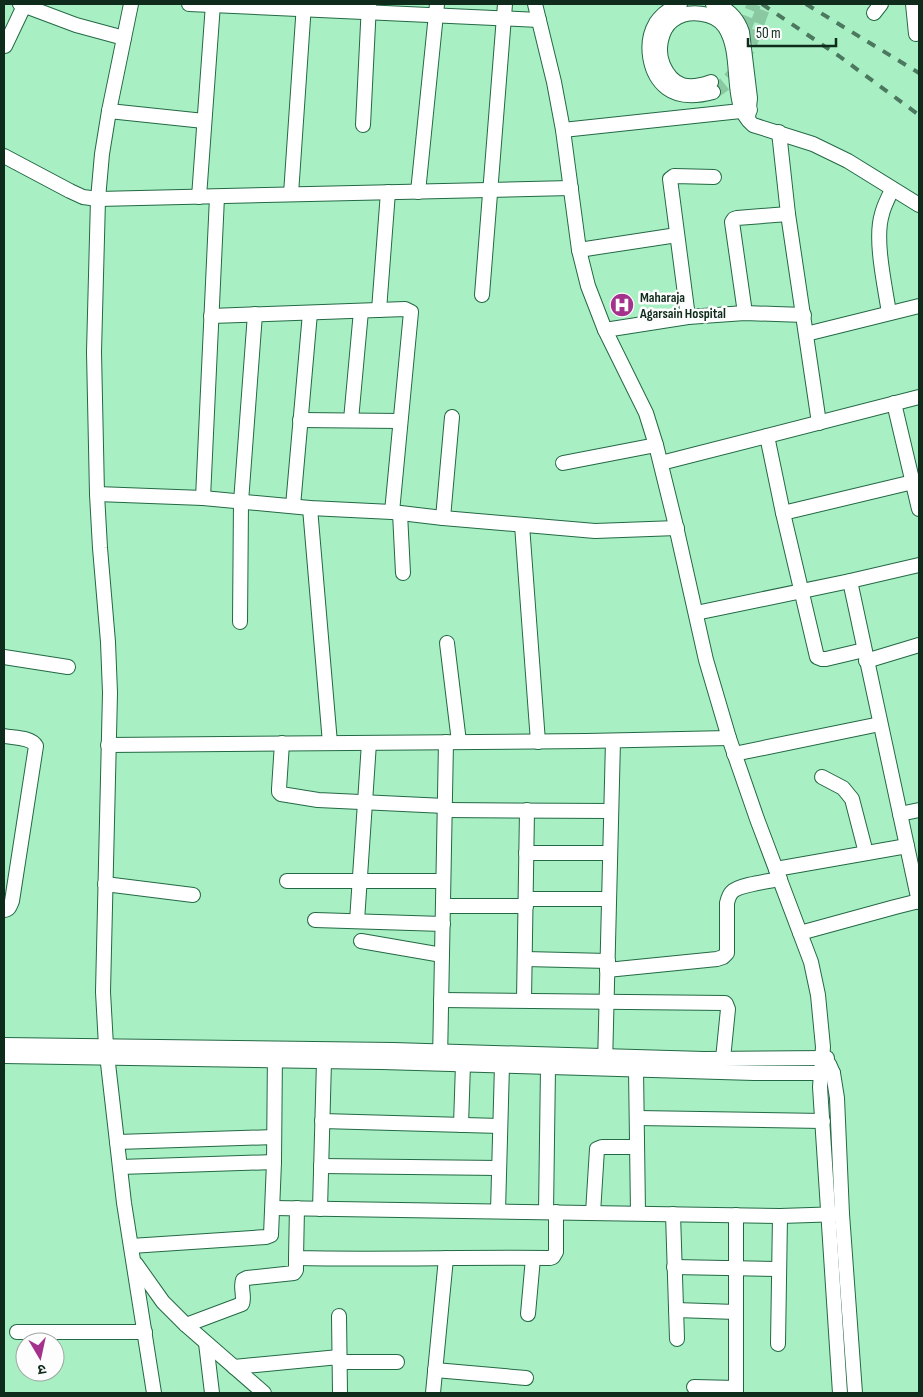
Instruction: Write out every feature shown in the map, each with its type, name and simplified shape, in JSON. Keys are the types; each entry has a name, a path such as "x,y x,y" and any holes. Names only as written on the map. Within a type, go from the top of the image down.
{"street":[{"path":"131,4 109,111 102,154 98,200 94,352 97,494 110,693 102,992 106,1052 120,1167 154,1393"},
{"path":"189,4 436,10 539,20"},
{"path":"199,197 213,4"},
{"path":"482,295 505,4"},
{"path":"535,4 554,82 563,130 579,250 588,286 606,330 646,413 677,528 706,660 729,738 815,977 826,1073 823,1121 836,1214 855,1393"},
{"path":"680,4 668,10 656,23 651,37 650,53 652,68 658,79 668,89 685,95 700,95 712,87 686,86 675,82 667,75 662,61 660,46 663,33 672,20 686,14 704,14 714,18 724,26 732,41 739,101 753,125 813,144 848,161 919,206"},
{"path":"713,4 720,6 732,15 742,32 750,98 747,113"},
{"path":"913,4 916,34"},
{"path":"5,46 22,5 76,25 124,38"},
{"path":"290,194 303,6"},
{"path":"363,125 369,8"},
{"path":"418,192 436,10"},
{"path":"109,111 204,121"},
{"path":"563,130 747,113"},
{"path":"779,132 788,214 819,423"},
{"path":"4,156 70,192 98,200 571,188"},
{"path":"688,317 670,179 674,176 714,177"},
{"path":"889,313 879,240 879,225 892,189"},
{"path":"380,310 388,192"},
{"path":"203,498 217,196"},
{"path":"745,313 732,222 737,218 788,214"},
{"path":"579,250 677,235"},
{"path":"806,334 919,306"},
{"path":"211,316 380,310 405,310 411,312 400,421 396,512 403,573"},
{"path":"350,420 361,311"},
{"path":"293,506 310,312"},
{"path":"606,330 688,317 745,313 804,315"},
{"path":"240,622 241,502 255,314"},
{"path":"661,463 919,397"},
{"path":"894,404 919,508"},
{"path":"443,518 452,418"},
{"path":"300,420 400,421"},
{"path":"767,436 817,656 822,659 865,656 919,645"},
{"path":"563,464 656,445"},
{"path":"783,512 913,482"},
{"path":"97,494 203,498 310,508 396,512 443,518 595,531 677,528"},
{"path":"310,508 330,743"},
{"path":"522,525 538,742"},
{"path":"696,613 919,565"},
{"path":"800,933 919,902 850,581"},
{"path":"440,1058 445,808 452,742 447,643"},
{"path":"4,658 68,667"},
{"path":"734,754 880,724"},
{"path":"4,736 34,743 36,752 12,901 10,907 4,910"},
{"path":"108,745 538,742 729,738"},
{"path":"605,1063 613,741"},
{"path":"282,743 278,789 281,794 318,800 445,808 611,811"},
{"path":"357,921 369,743"},
{"path":"822,777 843,788 852,799 866,853"},
{"path":"524,1000 527,810"},
{"path":"900,814 919,810"},
{"path":"525,959 608,965 717,959 727,953 727,903 732,891 778,874 866,853 907,846"},
{"path":"526,853 610,854"},
{"path":"287,881 443,881"},
{"path":"105,884 193,895"},
{"path":"443,906 609,899"},
{"path":"315,920 442,924"},
{"path":"360,940 442,955"},
{"path":"441,1000 725,1003 728,1009 723,1059"},
{"path":"4,1045 106,1052"},
{"path":"4,1056 106,1052 275,1054 605,1063 636,1069 754,1073 826,1073"},
{"path":"275,1054 324,1061 440,1058 463,1064 548,1067 824,1054"},
{"path":"131,1246 269,1236 273,1208 275,1054"},
{"path":"320,1208 324,1061"},
{"path":"461,1125 463,1064"},
{"path":"498,1211 502,1066"},
{"path":"296,1258 553,1257 555,1255 551,1212 548,1067"},
{"path":"636,1069 638,1213"},
{"path":"826,1073 837,1098 836,1214 840,1393"},
{"path":"637,1118 823,1121"},
{"path":"322,1121 500,1126"},
{"path":"117,1142 274,1137"},
{"path":"593,1213 597,1149 602,1147 637,1147"},
{"path":"120,1167 274,1162"},
{"path":"321,1166 499,1168"},
{"path":"273,1208 780,1216 836,1214"},
{"path":"186,1325 242,1304 241,1285 243,1280 247,1278 294,1273 296,1270 297,1208"},
{"path":"673,1214 676,1339"},
{"path":"694,1387 736,1390 736,1215"},
{"path":"778,1344 780,1216"},
{"path":"433,1393 446,1258"},
{"path":"528,1314 533,1258"},
{"path":"134,1262 164,1302 186,1325 264,1393"},
{"path":"674,1267 779,1269"},
{"path":"676,1310 736,1312"},
{"path":"339,1316 340,1393"},
{"path":"65,1332 145,1332"},
{"path":"206,1343 212,1393"},
{"path":"234,1367 339,1359 397,1362"},
{"path":"435,1370 526,1378"}],"tunnel":[{"path":"744,30 754,4"},
{"path":"713,92 728,81 741,64 765,4"}],"railway":[{"path":"762,4 839,56 919,115"},
{"path":"806,4 919,73"}],"place":[{"name":"Maharaja Agarsain Hospital","path":"622,305"}]}
